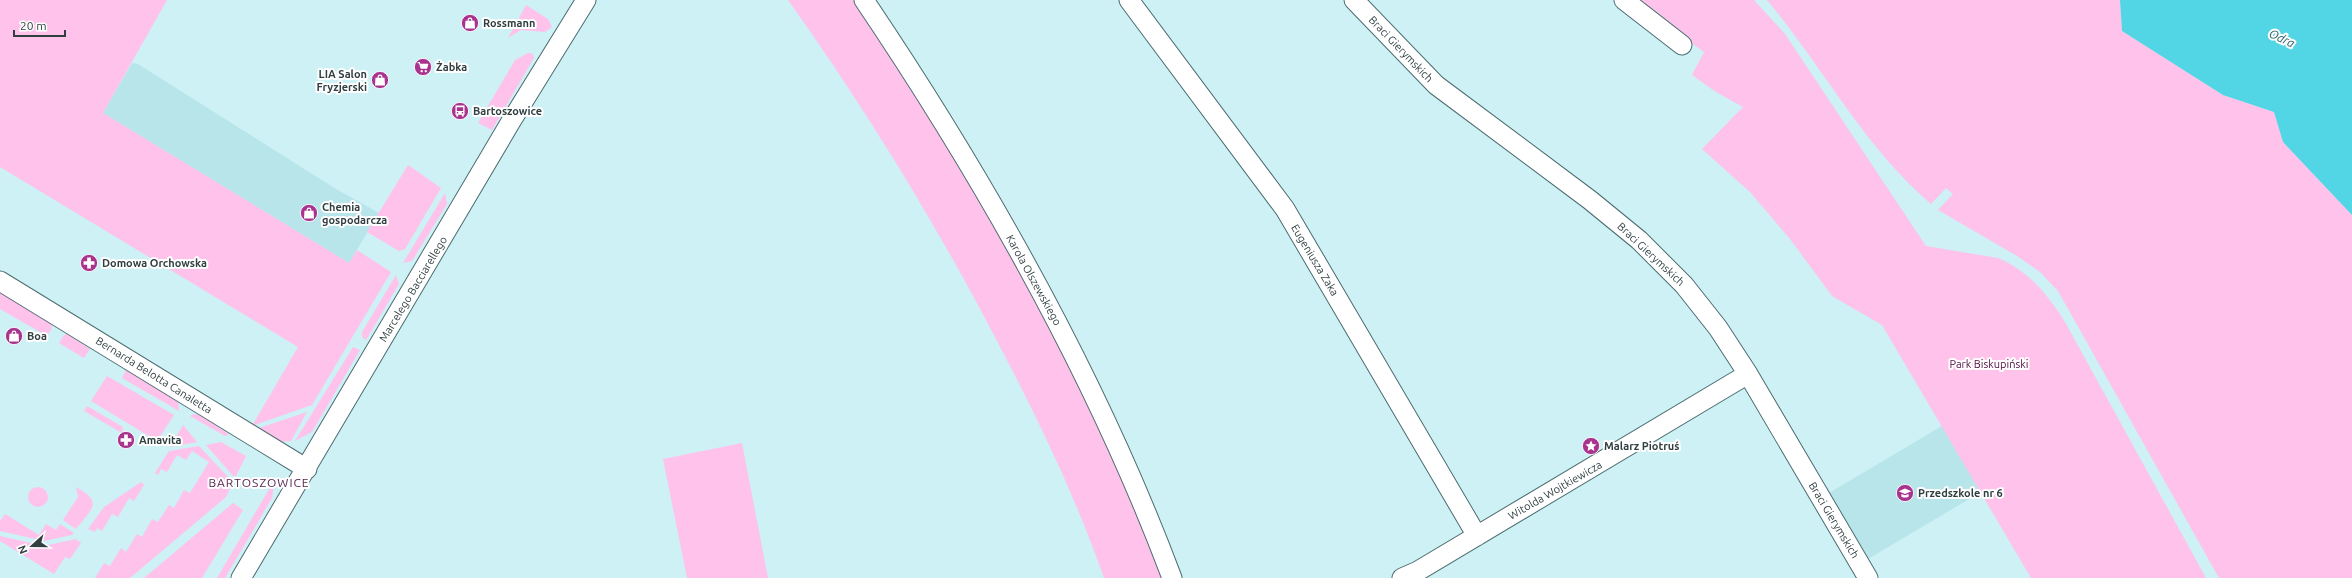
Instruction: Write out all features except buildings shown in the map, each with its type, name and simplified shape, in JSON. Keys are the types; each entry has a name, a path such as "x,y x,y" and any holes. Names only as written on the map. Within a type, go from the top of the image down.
{"street":[{"name":"Marcelego Bacciarellego","path":"241,578 307,469 510,123 586,0"},
{"name":"Karola Olszewskiego","path":"864,0 991,202 1066,338 1097,400 1145,506 1172,578"},
{"name":"Eugeniusza Zaka","path":"1129,0 1285,209 1477,536"},
{"name":"Braci Gierymskich","path":"1354,0 1436,85 1590,200 1638,240 1684,285 1718,328 1748,374 1868,578"},
{"path":"1624,0 1682,44"},
{"name":"Bernarda Belotta Canaletta","path":"0,282 307,469"},
{"name":"Witolda Wojtkiewicza","path":"1402,578 1418,571 1748,374"}],"shaded area":[{"path":"132,63 138,64 336,189 379,213 349,263 103,113"},
{"name":"Przedszkole nr 6","path":"1942,426 1981,492 1868,559 1829,493"}],"green space":[{"path":"0,0 167,0 103,113 349,263 357,250 391,272 312,405 252,426 298,347 0,167"},
{"path":"788,0 855,0 914,89 1019,267 1104,433 1163,578 1104,578 1068,486 1026,398 973,295 924,209 872,124"},
{"name":"Park Biskupiński","path":"1631,0 1754,0 1785,34 1926,246 1998,258 2019,270 2036,284 2044,293 2065,322 2206,578 2031,578 1882,325 1832,296 1790,239 1750,192 1702,149 1743,107 1716,92 1692,75 1704,52"},
{"path":"1767,0 2120,0 2122,31 2223,95 2274,112 2283,142 2352,215 2352,578 2219,578 2058,291 2040,272 2017,256 1938,210 1953,194 1946,188 1931,204 1907,182 1864,132 1807,52"},
{"path":"526,5 548,19 552,27 545,32 521,30 508,38"},
{"path":"528,53 533,54 534,58 492,130 478,123 515,60"},
{"path":"408,165 441,188 405,249 399,251 367,232"},
{"path":"445,193 447,204 412,261 403,263"},
{"path":"396,275 399,284 366,340 362,337 362,332"},
{"path":"0,292 51,323 52,328 47,336 0,309"},
{"path":"67,334 90,349 84,358 59,343 64,335"},
{"path":"353,347 360,350 312,432 295,441"},
{"path":"126,370 178,402 179,411 122,378"},
{"path":"107,376 174,415 157,441 91,401"},
{"path":"87,406 123,427 122,433 84,411"},
{"path":"307,412 291,441 279,442 256,429"},
{"path":"194,414 199,415 229,434 225,436 190,416"},
{"path":"183,425 197,442 170,447"},
{"path":"221,442 246,456 236,476 233,476 206,445"},
{"path":"742,443 768,578 687,578 663,459"},
{"path":"199,446 230,479 230,488 226,497 130,578 95,578 104,563 110,566 121,548 126,552 137,534 142,537 152,519 158,522 169,505 174,508 184,490 190,493 209,462 192,451 186,460 177,455 167,472 161,469 158,475 155,473 169,451"},
{"path":"275,479 272,498 225,578 217,578"},
{"path":"141,482 144,485 134,501 129,498 118,517 112,514 102,531 97,528 95,532 88,529 104,507"},
{"path":"38,487 45,490 48,497 45,504 38,507 31,504 28,497 31,490"},
{"path":"76,487 90,497 93,502 90,511 76,529 63,520 78,497"},
{"path":"233,503 243,510 202,578 144,578"},
{"path":"5,514 39,535 46,524 56,530 60,524 74,533 72,535 44,541 0,531 0,521"},
{"path":"0,536 44,546 76,539 81,543 70,559 65,557 54,574 0,541"}],"water":[{"name":"Odra","path":"2120,0 2352,0 2352,215 2283,142 2274,112 2223,95 2122,31"}],"place":[{"name":"Rossmann","path":"470,23"},
{"name":"Żabka","path":"423,67"},
{"name":"LIA Salon Fryzjerski","path":"380,80"},
{"name":"Bartoszowice","path":"460,111"},
{"name":"Chemia gospodarcza","path":"309,213"},
{"name":"Domowa Orchowska","path":"89,263"},
{"name":"Boa","path":"14,336"},
{"name":"Amavita","path":"126,440"},
{"name":"Malarz Piotruś","path":"1591,446"},
{"name":"Przedszkole nr 6","path":"1905,493"}],"district":[{"name":"BARTOSZOWICE","path":"259,482"}]}
